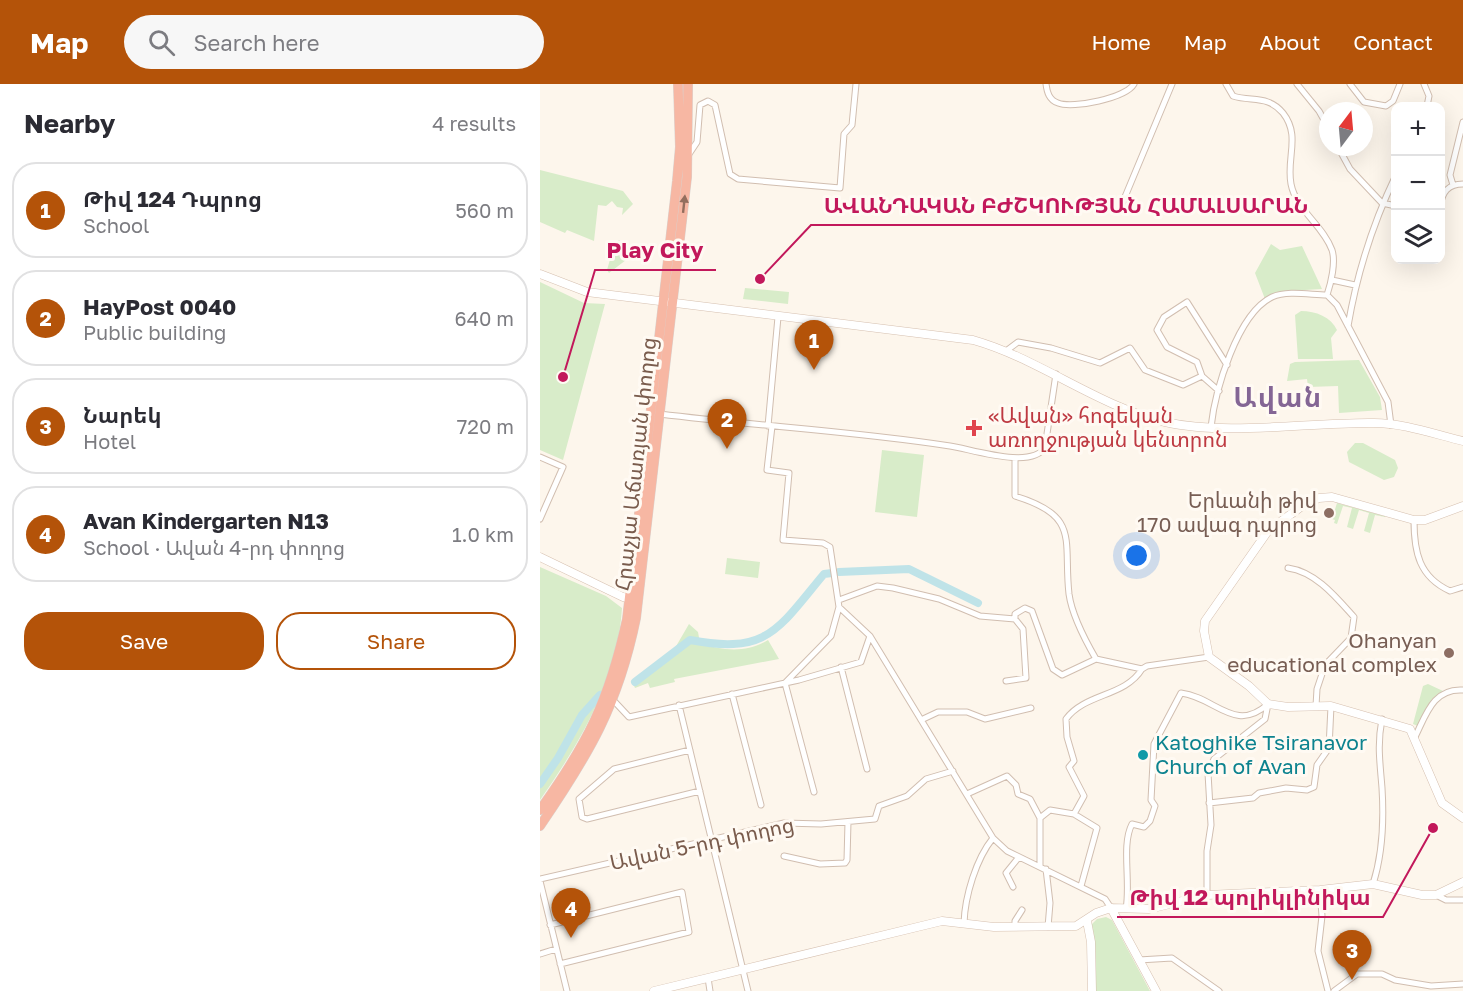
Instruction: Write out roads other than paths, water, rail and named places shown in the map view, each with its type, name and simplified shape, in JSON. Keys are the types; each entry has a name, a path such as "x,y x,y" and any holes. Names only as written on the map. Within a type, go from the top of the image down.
{"highway":[{"name":"Հրաչյա Աճառյան փողոց","path":"668,303 680,147 678,84"},
{"name":"Հրաչյա Աճառյան փողոց","path":"540,826 590,749 614,701 631,639 668,303 689,154 688,84"},
{"name":"Հրաչյա Աճառյան փողոց","path":"540,810 583,747 601,710 634,599"}],"street":[{"path":"689,154 697,142 700,105 708,101 715,105 730,174 738,179 840,188 844,134 852,125 856,84"},
{"path":"1046,84 1049,97 1056,103 1065,105 1090,103 1126,92 1134,84"},
{"path":"1122,204 1172,84"},
{"path":"1226,84 1233,96 1264,99 1275,104 1285,115 1294,142 1289,164 1291,184 1296,199 1332,250 1332,280 1327,295"},
{"path":"1297,84 1319,111"},
{"path":"1350,84 1369,105 1386,106 1393,101 1400,84"},
{"path":"1424,84 1429,96 1428,102"},
{"path":"1453,184 1450,175 1463,122"},
{"path":"1343,156 1350,169 1382,203 1391,205"},
{"path":"1348,328 1355,285 1382,203 1391,183"},
{"path":"1445,191 1453,184 1463,184"},
{"path":"540,274 587,292 973,340 1006,351 1138,413 1164,422 1211,427 1374,423 1463,441"},
{"path":"1332,280 1355,285"},
{"path":"1211,427 1219,392 1236,340 1244,327 1270,299 1284,295 1327,295 1337,304 1388,402 1391,425"},
{"path":"1219,392 1202,376 1197,362 1167,346 1157,330 1164,317 1187,302 1227,365"},
{"path":"778,317 767,470 789,473 783,540 823,543 830,547 839,600 831,636 785,682"},
{"path":"1006,351 1018,342 1051,348 1100,363 1130,348 1147,372 1183,385 1202,376"},
{"path":"655,413 934,444 1015,459 1033,456 1045,447 1056,374"},
{"path":"540,457 563,467 540,519"},
{"path":"1015,459 1015,496 1041,503 1055,517 1066,534 1073,609 1096,659"},
{"path":"1463,506 1425,520 1414,520 1332,497 1319,498 1302,506 1268,531 1238,577 1210,612 1204,631 1209,657 1249,686 1268,704 1288,707 1331,706 1404,725 1415,737 1442,803 1463,818"},
{"path":"1414,520 1416,552 1425,573 1431,580 1450,591 1463,587"},
{"path":"540,557 634,599"},
{"path":"1288,568 1302,570 1318,581 1354,617 1351,638 1325,665 1317,689 1316,706"},
{"path":"839,600 877,586 939,599 980,616 1015,619 1023,628 1026,678 1006,681"},
{"path":"839,607 870,636 993,838 1019,857 1040,865 1105,899 1156,991"},
{"path":"1015,619 1016,614 1025,608 1032,611 1053,669 1062,675 1096,659 1142,669"},
{"path":"614,701 629,717 785,682 863,661 870,636"},
{"path":"1074,814 1084,796 1070,772 1069,767 1074,761 1065,727 1066,720 1077,708 1094,698 1128,684 1147,666 1209,657"},
{"path":"841,667 867,769"},
{"path":"785,682 814,792"},
{"path":"1415,737 1436,698 1451,690 1463,690"},
{"path":"732,694 761,805"},
{"path":"1126,909 1129,880 1127,833 1132,824 1144,826 1150,821 1155,806 1151,800 1154,744 1180,694 1197,696 1221,709 1245,717 1268,704"},
{"path":"1207,894 1207,855 1211,825 1208,773 1214,759 1265,719 1268,704"},
{"path":"679,705 748,991"},
{"path":"1209,803 1253,798 1260,793 1286,788 1307,790 1314,787 1317,765 1329,748 1331,706"},
{"path":"921,720 938,712 967,712 985,719 1031,708"},
{"path":"1373,884 1382,847 1382,786 1377,756 1382,719"},
{"path":"690,750 614,769 579,799 582,817 587,819 700,790"},
{"name":"Ավան 5-րդ փողոց","path":"540,880 784,823 848,822 875,819 879,806 907,796 926,779 953,771"},
{"path":"967,794 1007,776 1016,785 1018,794 1030,799 1040,818 1040,865"},
{"path":"1040,818 1050,810 1074,814 1097,828 1081,886"},
{"path":"784,856 820,864 844,863 847,860 848,822"},
{"path":"964,923 979,862 993,838"},
{"path":"1013,887 1006,874 1019,857"},
{"path":"1046,868 1050,903 1048,927"},
{"path":"540,880 567,991"},
{"path":"654,991 942,921 1048,927 1076,926 1087,921 1096,913 1111,908 1149,909 1207,894 1320,890 1373,884 1422,895 1436,895 1463,882"},
{"path":"1320,890 1322,916 1318,951 1328,991"},
{"path":"550,925 682,892 689,932 560,964"},
{"path":"1436,895 1446,900 1463,900"},
{"path":"1015,924 1022,910"},
{"path":"1087,921 1091,942 1092,991"},
{"path":"540,954 556,949"},
{"path":"1139,960 1172,958 1219,991"},
{"path":"1334,991 1357,974 1382,974 1395,980 1431,986 1463,984"},
{"path":"708,978 710,991"}],"waterway":[{"path":"839,572 909,569 978,603"},
{"path":"635,682 690,640 737,644 755,640 769,633 795,610 824,574 832,573"},
{"path":"540,784 558,758 582,715 600,695"}],"place":[{"name":"ԱՎԱՆԴԱԿԱՆ ԲԺՇԿՈՒԹՅԱՆ ՀԱՄԱԼՍԱՐԱՆ","path":"760,279"},
{"name":"Թիվ 124 Դպրոց","path":"814,370"},
{"name":"Play City","path":"563,377"},
{"name":"«Ավան» հոգեկան առողջության կենտրոն","path":"974,428"},
{"name":"HayPost 0040","path":"727,449"},
{"name":"Երևանի թիվ 170 ավագ դպրոց","path":"1329,513"},
{"name":"Ohanyan educational complex","path":"1449,653"},
{"name":"Katoghike Tsiranavor Church of Avan","path":"1143,755"},
{"name":"Թիվ 12 պոլիկլինիկա","path":"1433,828"},
{"name":"Avan Kindergarten N13","path":"571,938"},
{"name":"Նարեկ","path":"1352,980"}],"district":[{"name":"Ավան","path":"1278,398"}]}
